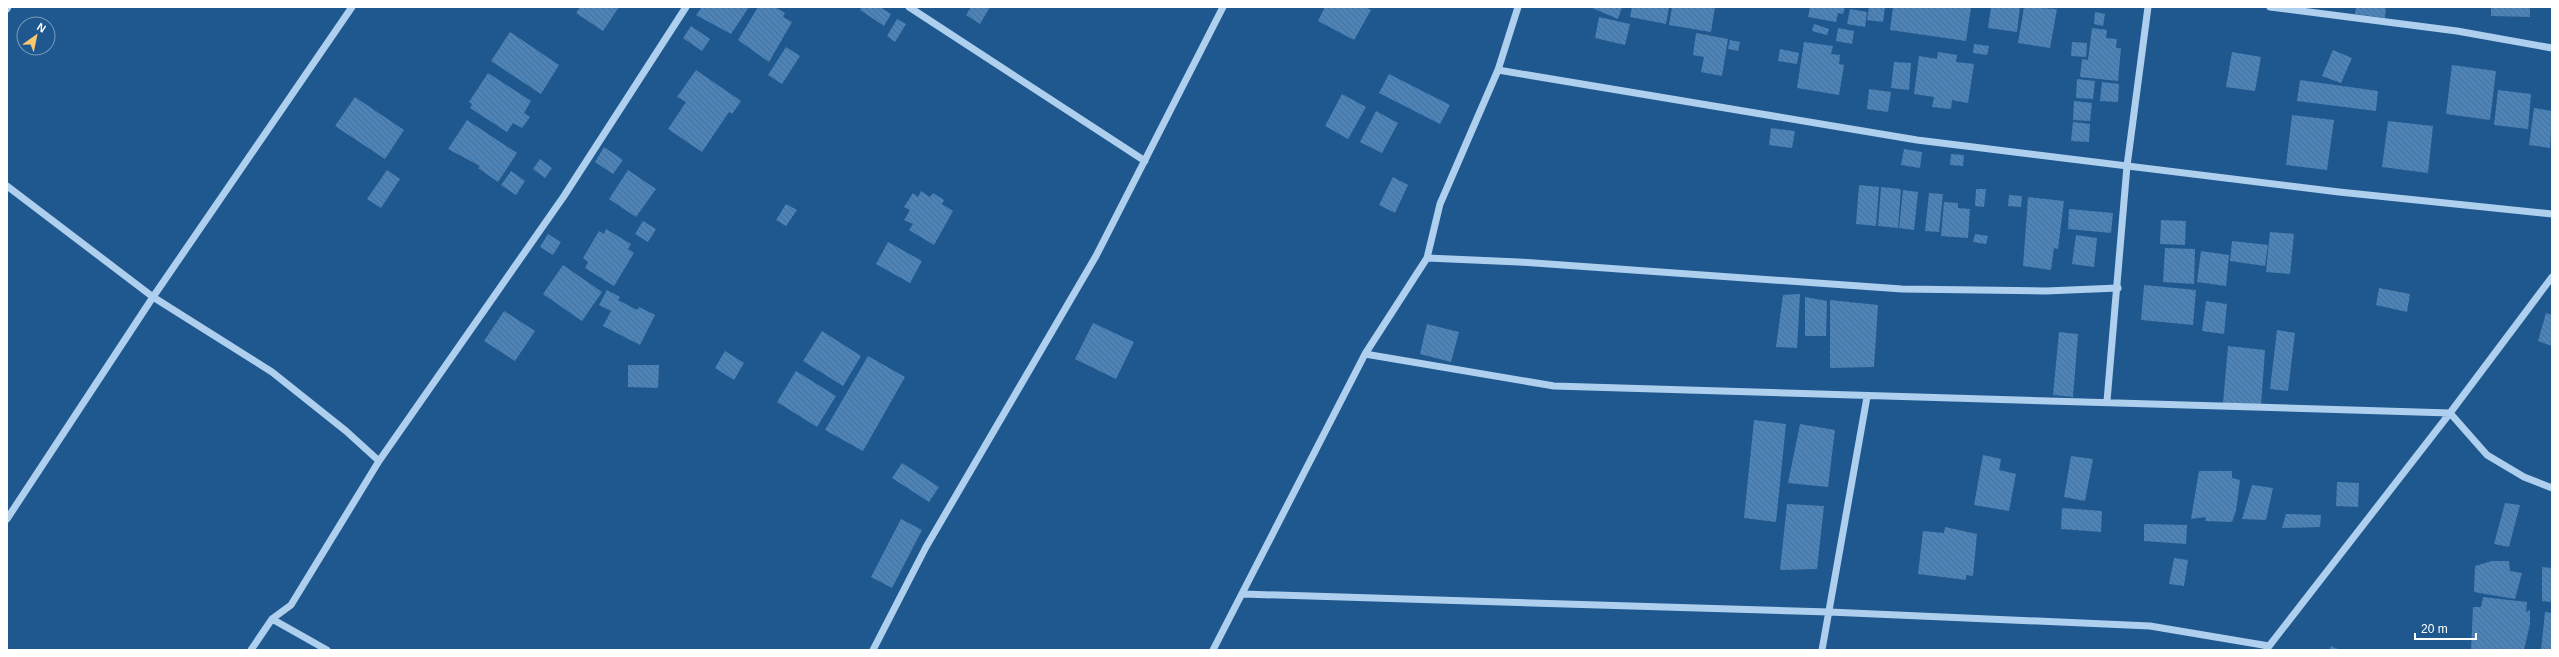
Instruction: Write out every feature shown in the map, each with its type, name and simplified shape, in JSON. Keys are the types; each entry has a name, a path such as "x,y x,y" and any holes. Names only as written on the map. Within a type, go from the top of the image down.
{"street":[{"path":"7,519 153,297 352,7"},
{"path":"251,650 272,619 291,605 379,461 564,196 686,7"},
{"path":"909,7 1145,161"},
{"path":"873,650 926,548 1096,256 1222,7"},
{"path":"1214,650 1365,354 1427,258 1440,204 1498,70 1518,7"},
{"path":"2107,402 2128,166 2148,7"},
{"path":"2270,7 2457,31 2552,48"},
{"path":"1498,70 1917,140 2339,192 2552,214"},
{"path":"7,186 153,297 272,372 346,431 379,461"},
{"path":"1427,258 1527,262 1902,289 2046,291 2118,288"},
{"path":"1243,594 1829,612 2150,626 2267,648 2450,413 2552,277"},
{"path":"1365,354 1554,386 1867,397 2107,402 2450,413 2487,455 2524,477 2552,488"},
{"path":"1822,650 1867,397"},
{"path":"272,619 327,650"}],"building":[{"path":"580,7 619,7 603,31 576,13"},
{"path":"702,7 749,7 731,34 696,15"},
{"path":"758,7 775,7 785,13 783,17 792,22 769,62 738,40"},
{"path":"862,7 880,7 891,14 884,26 860,10"},
{"path":"971,7 990,7 980,24 966,15"},
{"path":"1325,7 1365,7 1371,10 1354,40 1318,21"},
{"path":"1590,7 1622,7 1618,19"},
{"path":"1632,7 1669,7 1666,24 1630,17"},
{"path":"1672,7 1715,7 1711,32 1669,25"},
{"path":"1810,7 1845,7 1843,14 1838,13 1836,22 1808,17"},
{"path":"1869,7 1885,7 1883,22 1867,20"},
{"path":"1893,7 1971,8 1966,41 1890,30"},
{"path":"1991,7 2020,7 2017,32 1988,28"},
{"path":"2024,7 2057,9 2050,48 2018,43"},
{"path":"2356,7 2386,7 2385,18 2355,14"},
{"path":"2491,7 2530,7 2530,17 2491,16"},
{"path":"1850,9 1867,12 1865,27 1847,24"},
{"path":"2095,12 2105,14 2103,26 2094,24"},
{"path":"1599,17 1630,24 1625,45 1595,38"},
{"path":"897,19 906,24 895,42 887,36"},
{"path":"1814,24 1829,29 1827,35 1812,31"},
{"path":"691,26 710,39 702,51 683,38"},
{"path":"1838,28 1854,31 1852,44 1836,41"},
{"path":"2092,28 2107,30 2106,38 2117,39 2116,48 2121,48 2118,81 2080,77 2082,59 2088,60"},
{"path":"510,32 559,65 541,94 491,61"},
{"path":"1696,33 1728,39 1722,76 1701,72 1704,57 1693,55"},
{"path":"1730,40 1740,42 1738,51 1728,49"},
{"path":"1804,42 1833,46 1831,54 1840,55 1839,64 1844,65 1839,95 1797,88"},
{"path":"2072,42 2087,43 2086,57 2071,56"},
{"path":"1974,44 1989,46 1987,55 1973,53"},
{"path":"786,47 800,56 782,84 768,75"},
{"path":"1780,49 1799,53 1797,64 1778,61"},
{"path":"2333,50 2352,58 2341,83 2322,76"},
{"path":"1938,52 1957,55 1956,62 1974,64 1968,103 1952,100 1951,109 1932,107 1934,97 1914,94 1919,56 1937,59"},
{"path":"2232,52 2261,57 2255,91 2226,87"},
{"path":"1894,62 1911,63 1909,90 1891,88"},
{"path":"2452,65 2496,71 2490,120 2446,114"},
{"path":"696,70 741,101 732,114 729,112 702,152 668,129 686,102 677,97"},
{"path":"488,73 531,101 524,113 530,117 522,128 513,123 507,132 470,108 472,104 469,102"},
{"path":"1389,74 1450,105 1440,124 1379,93"},
{"path":"2077,79 2095,81 2093,99 2076,98"},
{"path":"2300,80 2378,91 2376,111 2297,101"},
{"path":"2102,82 2119,84 2118,102 2100,101"},
{"path":"1869,89 1891,92 1888,112 1867,109"},
{"path":"2498,90 2531,94 2528,129 2494,125"},
{"path":"1342,94 1366,107 1348,139 1325,126"},
{"path":"355,97 404,130 385,159 335,126"},
{"path":"2074,101 2092,103 2090,121 2073,120"},
{"path":"2534,108 2552,111 2550,148 2529,145"},
{"path":"1376,111 1398,123 1382,153 1360,142"},
{"path":"2292,115 2334,120 2327,170 2286,165"},
{"path":"467,120 517,153 498,182 478,168 480,166 448,149"},
{"path":"2388,121 2433,126 2428,173 2382,167"},
{"path":"2073,122 2090,124 2089,142 2071,141"},
{"path":"1771,128 1795,131 1792,148 1769,145"},
{"path":"604,147 623,160 613,174 595,162"},
{"path":"1904,149 1922,152 1920,168 1901,165"},
{"path":"1951,154 1964,155 1963,166 1950,165"},
{"path":"540,159 552,168 545,178 533,169"},
{"path":"387,170 400,179 381,208 367,199"},
{"path":"628,170 656,189 636,217 609,199"},
{"path":"511,171 525,181 516,195 501,185"},
{"path":"1393,177 1408,185 1395,213 1379,205"},
{"path":"1859,185 1879,187 1876,226 1856,224"},
{"path":"1881,187 1901,189 1898,228 1878,226"},
{"path":"1976,189 1986,189 1984,207 1975,206"},
{"path":"1903,190 1918,192 1914,230 1899,228"},
{"path":"921,191 930,197 933,193 944,200 942,204 953,211 934,245 909,230 913,224 904,220 910,210 904,207 913,193 918,197"},
{"path":"1929,193 1943,194 1939,232 1925,231"},
{"path":"2009,195 2022,196 2021,207 2008,206"},
{"path":"2028,197 2064,201 2058,249 2054,248 2051,270 2023,266"},
{"path":"1944,202 1958,203 1958,208 1970,209 1968,238 1941,236"},
{"path":"786,204 797,210 786,226 776,220"},
{"path":"2069,209 2113,213 2111,233 2068,229"},
{"path":"2161,220 2186,221 2185,245 2160,244"},
{"path":"643,221 656,229 648,242 635,234"},
{"path":"606,229 631,244 628,249 634,253 614,286 585,268 588,262 583,258 599,231 604,234"},
{"path":"2270,232 2294,234 2290,274 2266,272"},
{"path":"548,234 561,242 553,255 540,247"},
{"path":"1975,234 1988,236 1986,244 1973,242"},
{"path":"2076,235 2097,238 2094,267 2072,264"},
{"path":"2232,241 2268,245 2265,266 2230,261"},
{"path":"888,242 922,261 910,283 876,264"},
{"path":"2165,248 2195,249 2194,284 2163,282"},
{"path":"2201,251 2229,255 2226,286 2197,282"},
{"path":"563,265 602,292 582,321 543,294"},
{"path":"2144,285 2196,290 2193,325 2141,320"},
{"path":"2379,288 2410,294 2407,312 2376,305"},
{"path":"607,290 620,297 618,300 637,310 639,307 655,315 640,345 603,326 611,311 599,305"},
{"path":"1800,294 1797,348 1776,347 1783,295"},
{"path":"1805,297 1827,301 1826,336 1805,336"},
{"path":"1830,300 1878,305 1874,367 1830,368"},
{"path":"2206,301 2227,304 2224,334 2202,331"},
{"path":"504,311 535,331 515,361 484,341"},
{"path":"2546,313 2552,315 2552,346 2538,341"},
{"path":"1093,323 1134,342 1116,379 1075,359"},
{"path":"1427,324 1459,332 1451,362 1420,354"},
{"path":"2277,330 2295,333 2288,391 2270,389"},
{"path":"822,331 861,356 843,386 803,361"},
{"path":"2059,332 2078,334 2073,397 2053,395"},
{"path":"2228,346 2265,350 2261,406 2223,403"},
{"path":"725,351 744,363 734,380 715,368"},
{"path":"868,356 905,377 863,451 825,430"},
{"path":"628,365 659,365 658,388 628,387"},
{"path":"796,371 836,396 817,427 777,402"},
{"path":"1754,420 1786,424 1776,522 1744,518"},
{"path":"1800,424 1835,430 1828,487 1788,483"},
{"path":"1983,455 2001,459 1999,470 2016,474 2009,511 1974,505"},
{"path":"2071,456 2093,459 2085,501 2064,497"},
{"path":"902,463 939,487 929,502 892,478"},
{"path":"2199,471 2232,471 2232,478 2240,480 2236,511 2232,522 2205,521 2206,517 2191,519"},
{"path":"2337,482 2359,483 2358,507 2336,506"},
{"path":"2252,485 2273,488 2266,520 2242,519"},
{"path":"2505,503 2520,505 2509,547 2494,544"},
{"path":"1787,504 1824,506 1817,569 1780,570"},
{"path":"2062,508 2102,511 2101,532 2061,529"},
{"path":"2286,514 2321,515 2320,527 2282,528"},
{"path":"901,519 922,530 892,588 871,577"},
{"path":"2144,524 2187,525 2186,544 2144,541"},
{"path":"1945,527 1977,534 1973,576 1966,575 1966,580 1918,574 1923,531 1944,533"},
{"path":"2174,558 2188,560 2184,586 2169,584"},
{"path":"2492,561 2509,561 2510,571 2522,573 2515,599 2474,592 2475,566"},
{"path":"2542,567 2552,568 2552,602 2542,601"},
{"path":"2483,597 2527,602 2526,612 2530,610 2530,624 2524,650 2471,650 2473,607 2481,607"},
{"path":"2545,612 2552,613 2552,650 2541,650"},
{"path":"2331,646 2340,650 2330,650"}]}
